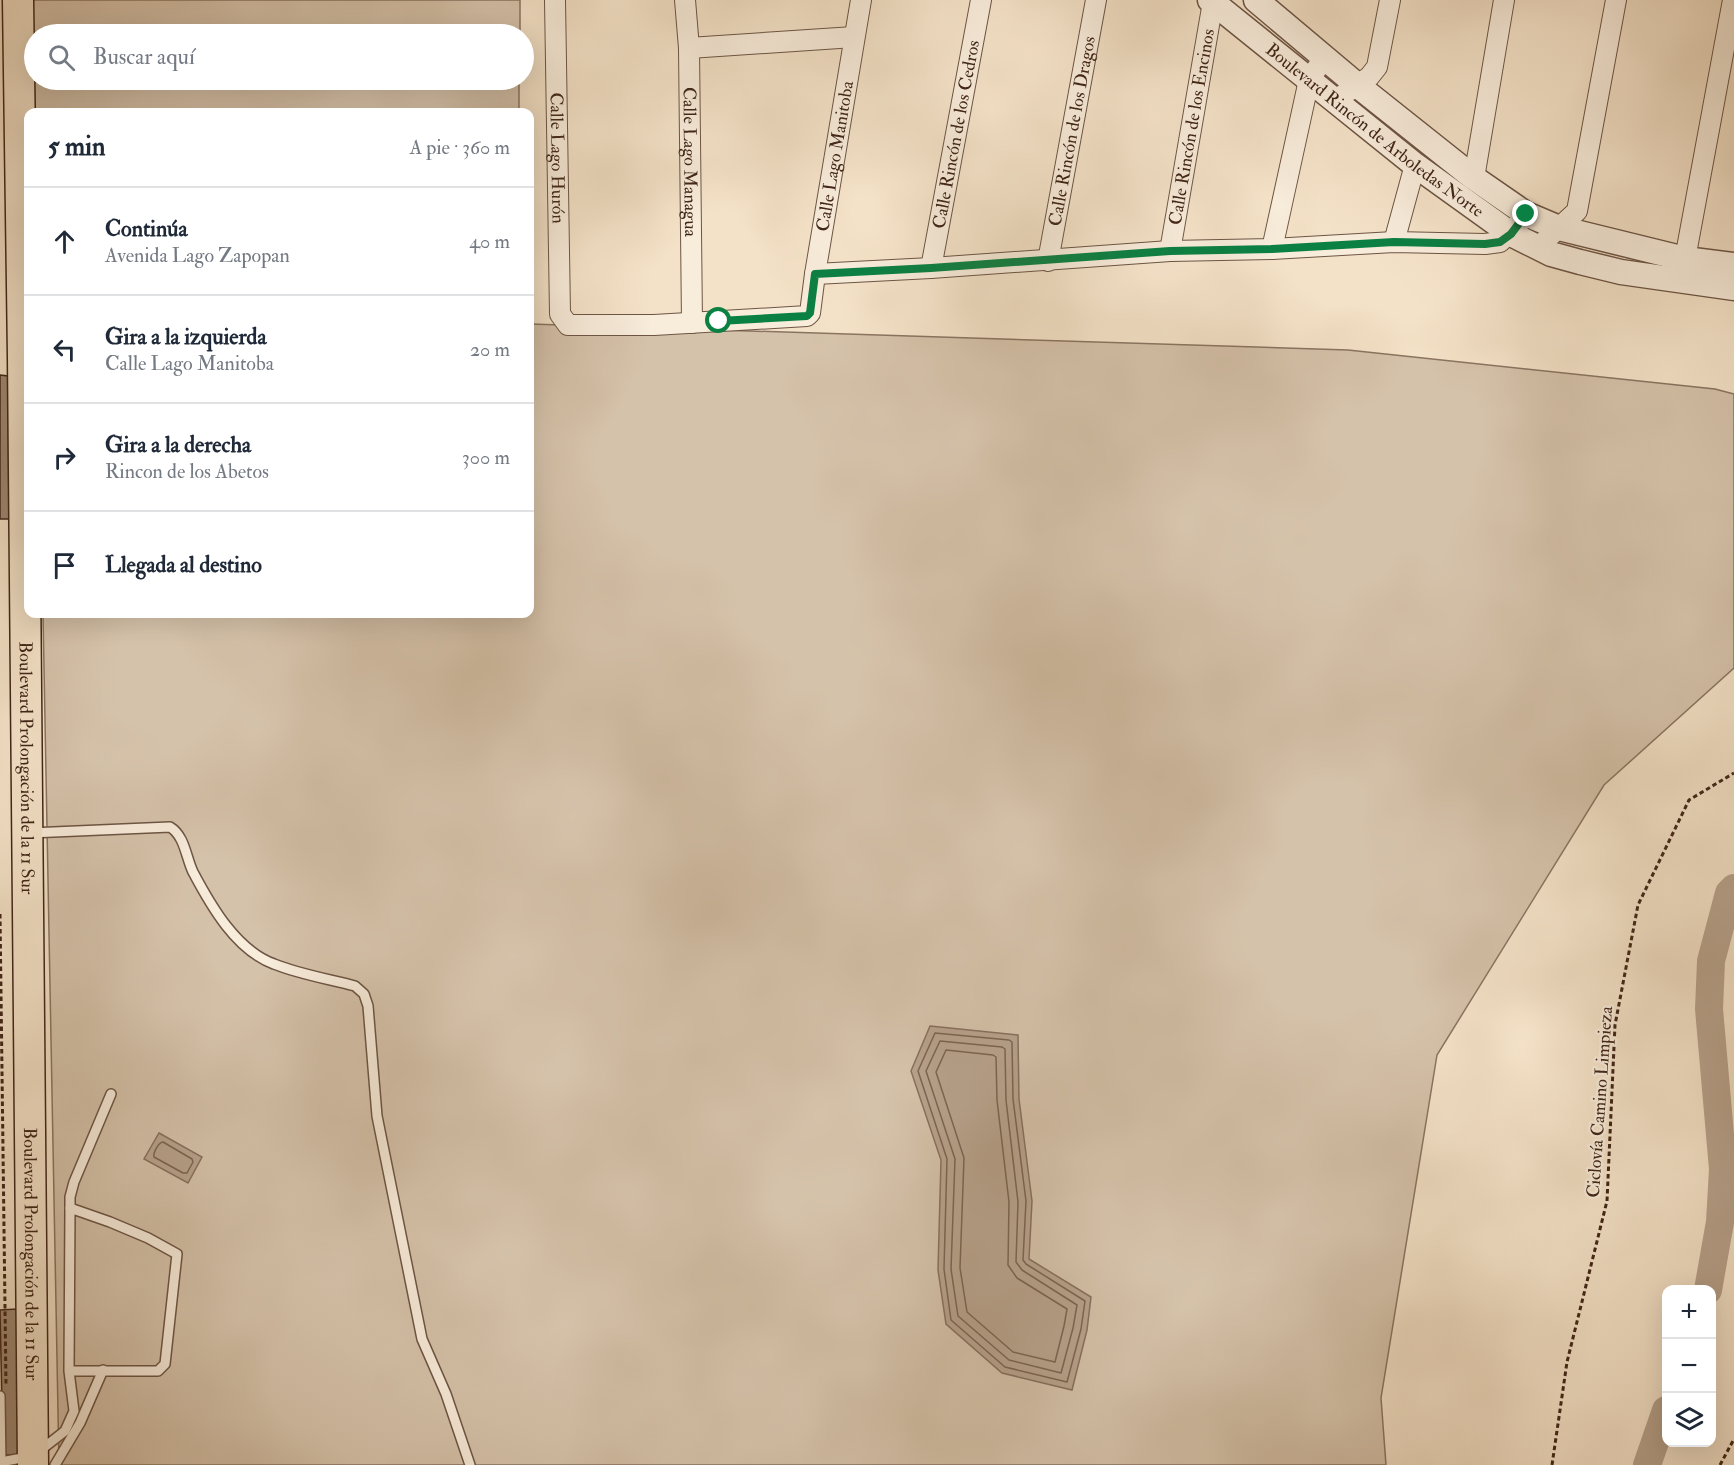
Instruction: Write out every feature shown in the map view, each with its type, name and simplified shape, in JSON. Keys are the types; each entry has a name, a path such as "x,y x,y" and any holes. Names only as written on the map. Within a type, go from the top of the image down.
{"main road":[{"name":"Boulevard Prolongación de la 11 Sur","path":"16,0 24,606"},
{"name":"Boulevard Prolongación de la 11 Sur","path":"24,618 35,1462"}],"street":[{"name":"Calle Lago Hurón","path":"555,0 560,314 568,325 692,323"},
{"name":"Calle Lago Managua","path":"686,0 689,48 692,323"},
{"name":"Calle Lago Manitoba","path":"692,323 807,316 810,313 861,0"},
{"name":"Calle Rincón de los Cedros","path":"931,268 981,0"},
{"name":"Calle Rincón de los Dragos","path":"1048,261 1095,0"},
{"name":"Boulevard Rincón de Arboledas Norte","path":"1256,0 1280,9 1324,58 1474,178 1526,214 1559,228 1685,259 1734,265"},
{"path":"1334,100 1369,77 1377,67 1389,0"},
{"path":"1474,178 1504,0"},
{"path":"1537,248 1577,211 1616,0"},
{"path":"1685,259 1733,0"},
{"name":"Boulevard Rincón de Arboledas Norte","path":"1211,1 1415,165 1511,234 1537,248 1621,272 1734,288"},
{"name":"Calle Rincón de los Encinos","path":"1170,251 1211,1"},
{"path":"689,48 854,37"},
{"path":"1272,249 1309,80 1324,58"},
{"path":"1394,242 1415,165"},
{"path":"815,274 1048,261 1170,251 1272,249 1394,242 1485,244 1500,242 1511,234 1526,214"}],"lane":[{"path":"16,0 28,1232 35,1462"},
{"path":"27,833 170,827 179,836 193,871 228,928 249,950 273,964 355,986 364,994 368,1006 377,1116 422,1339 446,1394 470,1465"},
{"path":"79,1412 69,1371 70,1197 74,1182 111,1094"},
{"path":"69,1371 158,1371 165,1364 177,1254 119,1226 70,1208"},
{"path":"3,1395 0,1463 35,1462 65,1431 79,1412 103,1370"},
{"path":"35,1462 79,1412"}],"path":[{"name":"Ciclovía Camino Limpieza","path":"1552,1465 1567,1362 1607,1200 1615,1025 1638,905 1689,800 1734,773"},
{"path":"0,914 3,1395"},
{"path":"1720,1465 1734,1439"}],"shaded area":[{"path":"31,0 520,0 520,24 31,24"},
{"path":"33,90 519,90 519,108 33,108"},
{"path":"534,324 1348,350 1715,389 1734,394 1734,668 1604,785 1437,1055 1381,1398 1386,1465 59,1465 43,618 534,618"}],"water":[{"path":"930,1026 1018,1035 1019,1099 1032,1201 1029,1259 1091,1297 1087,1330 1072,1390 1002,1373 946,1324 938,1270 941,1160 911,1071"},
{"path":"159,1133 202,1157 188,1183 144,1159"}],"building":[{"path":"0,375 8,376 9,519 0,519"},
{"path":"17,1309 20,1455 3,1455 0,1310"}],"waterway":[{"path":"1709,1285 1720,1222 1723,1169 1709,1009 1711,961 1729,893 1734,888"},
{"path":"1647,1465 1662,1422"}],"route":[{"path":"719,321 807,316 810,313 815,274 1048,261 1170,251 1272,249 1394,242 1485,244 1500,242 1511,234 1526,214"}]}
